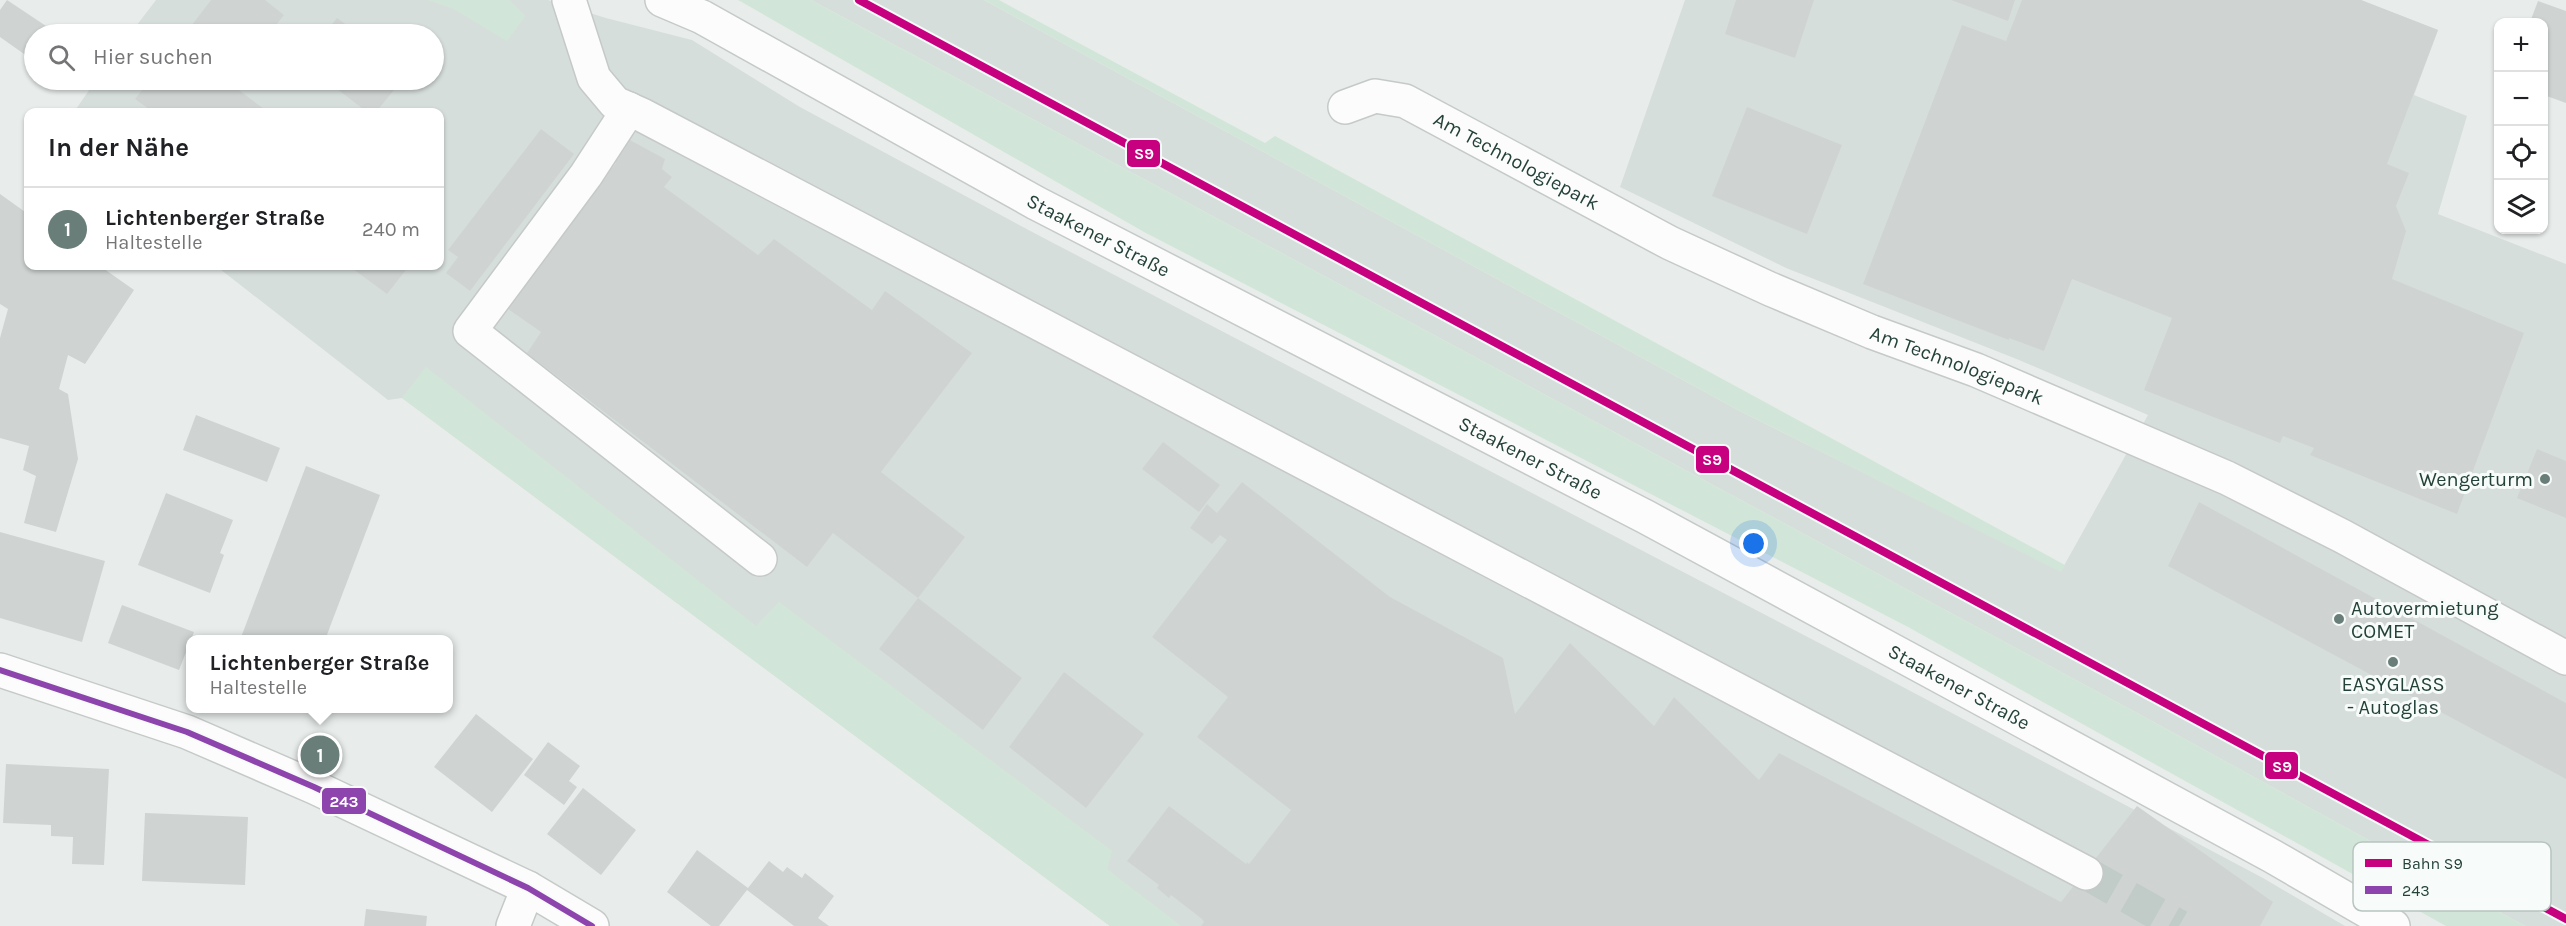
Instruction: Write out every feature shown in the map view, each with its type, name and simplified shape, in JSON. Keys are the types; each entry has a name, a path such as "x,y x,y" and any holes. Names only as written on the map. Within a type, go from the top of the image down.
{"street":[{"path":"569,0 594,78 615,104 2086,873"},
{"name":"Staakener Straße","path":"662,0 702,17 1036,203 1646,517 2272,856 2353,903"},
{"name":"Am Technologiepark","path":"1345,107 1375,96 1405,101 1660,238 1750,280 1872,332 2020,388 2227,478 2342,536 2566,658"},
{"path":"629,110 586,175 470,331 760,559"},
{"path":"0,670 187,732 339,797 528,888 592,926"},
{"path":"513,926 528,888"},
{"name":"Staakener Straße","path":"2367,911 2393,926"}],"shaded area":[{"path":"156,0 548,0 606,18 692,40 800,107 1038,235 1869,669 2263,878 2345,926 1110,926 402,398 388,400 221,270 444,270 444,108 77,108 89,90 444,90 444,24 138,24"},
{"path":"811,0 984,0 1740,411 2061,571 2148,415 2019,360 1786,268 1620,187 1685,0 2361,0 2438,30 2414,95 2467,116 2438,214 2566,264 2566,926 2525,926 2498,911 2551,911 2551,842 2372,842 2150,720"}],"green space":[{"path":"428,0 509,0 525,16 507,41 454,9"},
{"path":"738,0 811,0 2150,720 2372,842 2353,842 2353,874 1908,627 1144,232"},
{"path":"984,0 999,0 1265,143 1275,136 2065,565 2061,572 1740,411"},
{"path":"426,367 756,626 779,602 1112,851 1107,869 1181,926 1110,926 402,398"},
{"path":"2419,911 2498,911 2525,926 2446,926"}],"building":[{"path":"7,0 43,24 24,24 24,54 0,37 0,10"},
{"path":"211,0 265,0 284,15 277,24 193,24"},
{"path":"1736,0 1814,0 1795,58 1725,34"},
{"path":"1951,0 2015,0 2008,21"},
{"path":"2022,0 2361,0 2438,30 2387,164 2409,173 2396,206 2406,231 2392,279 2524,333 2457,514 2310,455 2314,448 2283,436 2280,443 2144,390 2172,318 2072,279 2044,351 2009,338 2009,340 1863,284 1962,25 2006,41"},
{"path":"2538,1 2566,11 2566,103 2548,96 2548,18 2532,18"},
{"path":"337,18 345,24 332,24"},
{"path":"142,90 239,90 263,108 147,108 135,99"},
{"path":"338,90 394,90 379,108 362,108"},
{"path":"1747,107 1842,145 1807,234 1712,196"},
{"path":"541,129 574,154 470,291 446,273 458,257 448,250"},
{"path":"628,139 665,159 662,169 672,177 664,187 758,255 774,239 872,310 885,291 972,353 881,472 965,537 918,598 833,533 807,567 527,353 541,332 501,304 605,169 609,172 616,163 614,161"},
{"path":"0,194 24,211 24,270 106,270 134,290 85,364 68,355 59,389 68,394 78,459 56,532 24,523 36,476 23,470 29,446 0,438 0,338 8,309 0,304"},
{"path":"354,270 406,270 387,294"},
{"path":"196,415 280,448 267,482 183,450"},
{"path":"1163,442 1220,485 1199,512 1142,469"},
{"name":"Wengerturm","path":"2537,449 2566,461 2566,518 2517,498"},
{"path":"306,466 380,495 327,635 242,635"},
{"path":"1242,482 1390,597 1503,658 1515,714 1570,643 1654,726 1674,697 1759,780 1779,753 2061,902 2137,806 2273,902 2260,926 1201,926 1204,922 1202,919 1171,895 1169,898 1157,888 1159,885 1127,861 1169,806 1246,864 1247,862 1249,864 1291,810 1197,737 1228,697 1152,637 1227,540 1220,535 1212,544 1190,528 1207,504 1217,513"},
{"path":"166,493 233,520 220,553 224,555 210,593 138,565"},
{"name":"Autovermietung COMET","path":"2199,502 2566,703 2566,779 2168,566"},
{"path":"0,532 105,561 82,642 0,618"},
{"path":"918,598 1022,678 983,730 879,649"},
{"path":"122,605 194,632 193,635 186,635 186,652 179,670 108,643"},
{"path":"1064,672 1144,734 1086,808 1009,747"},
{"path":"476,714 533,759 492,812 434,767"},
{"path":"548,742 580,766 569,781 577,787 564,805 524,775"},
{"path":"6,764 109,769 104,865 72,864 73,837 51,836 51,825 3,823"},
{"path":"583,788 636,830 601,875 547,834"},
{"path":"145,813 248,817 245,885 142,881"},
{"path":"697,850 748,888 769,861 783,872 787,867 802,878 805,873 834,896 818,918 829,926 794,926 747,890 719,926 711,926 667,892"},
{"path":"366,909 427,916 426,926 364,926"}],"tunnel":[{"path":"2086,873 2179,926"}],"rail line":[{"name":"S9","path":"859,0 2423,842"},
{"name":"S9","path":"2551,911 2566,919"}],"transit line":[{"name":"243","path":"0,670 187,732 314,787 528,888 592,926"}],"place":[{"name":"Wengerturm","path":"2545,479"},
{"name":"Autovermietung COMET","path":"2339,619"},
{"name":"EASYGLASS - Autoglas","path":"2393,662"},
{"name":"Lichtenberger Straße","path":"320,755"}]}
